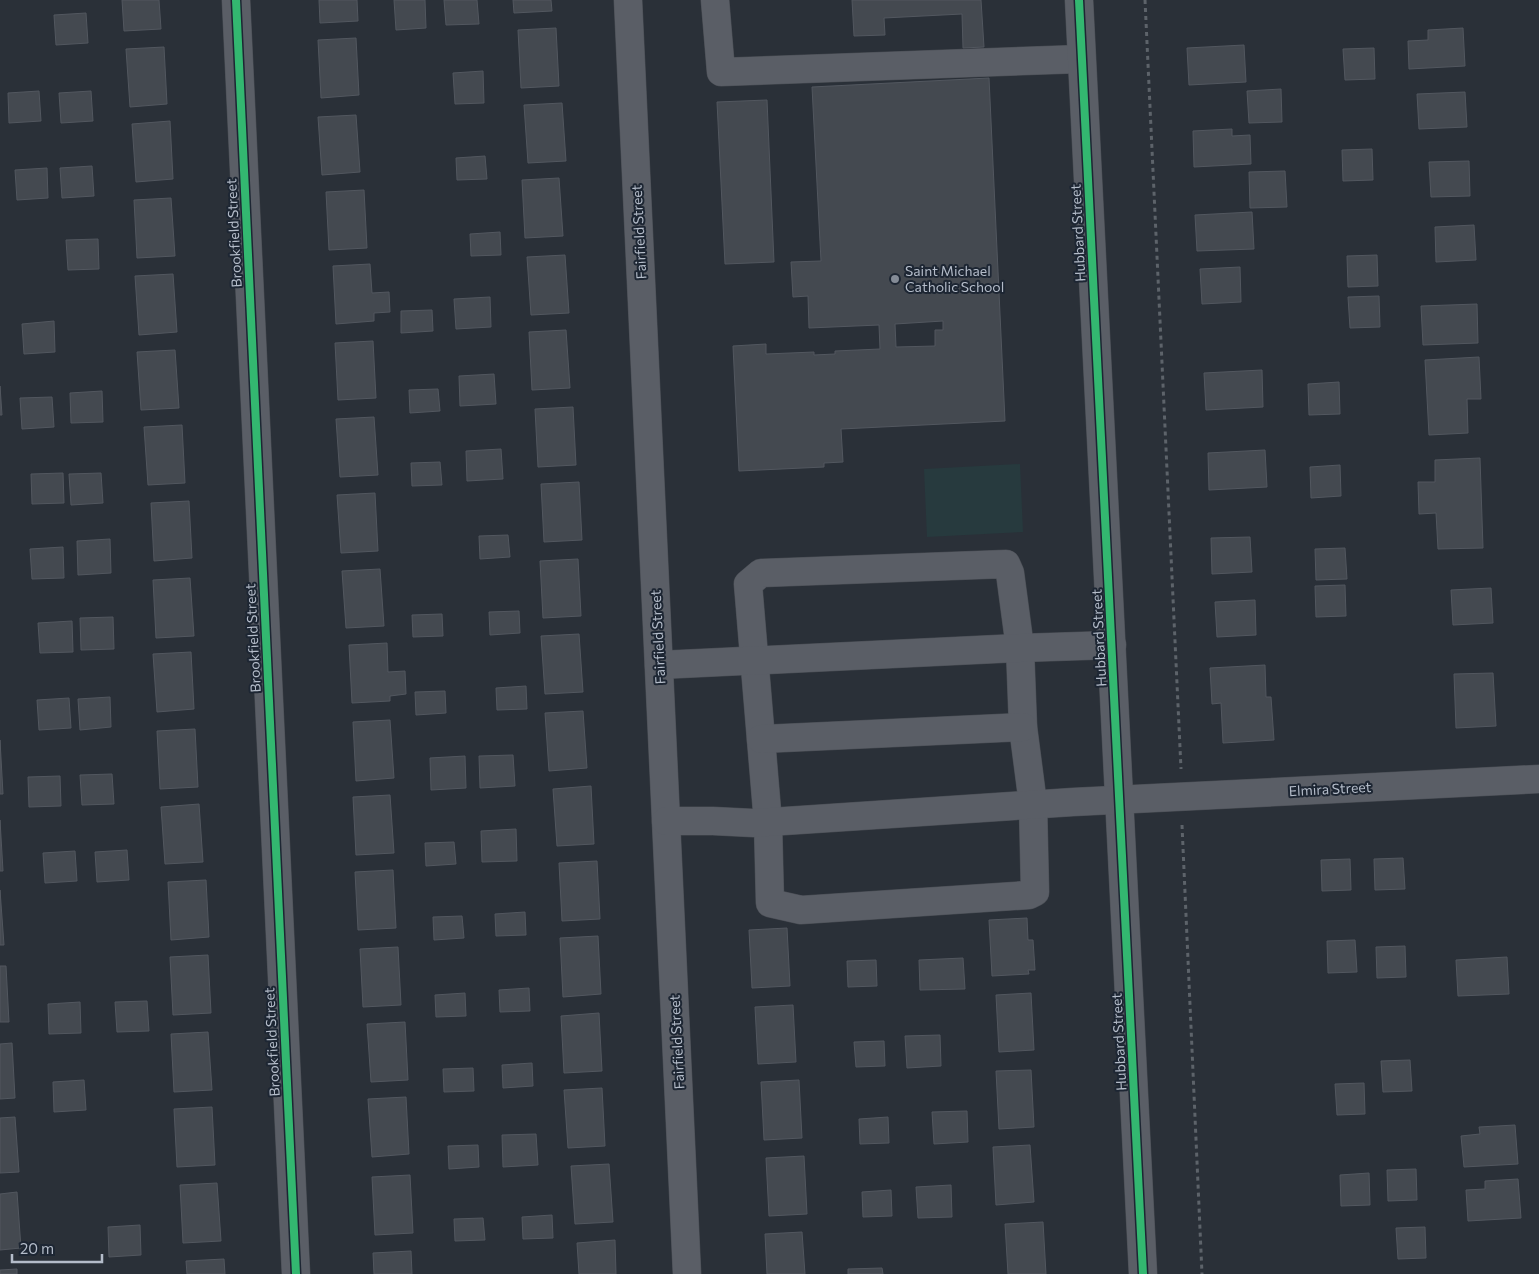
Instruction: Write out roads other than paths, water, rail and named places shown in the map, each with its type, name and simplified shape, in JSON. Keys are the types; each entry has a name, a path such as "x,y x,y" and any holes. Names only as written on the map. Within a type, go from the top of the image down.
{"street":[{"name":"Brookfield Street","path":"236,0 296,1274"},
{"name":"Fairfield Street","path":"628,0 688,1274"},
{"path":"715,0 720,72 1082,59"},
{"name":"Hubbard Street","path":"1079,0 1143,1274"},
{"path":"1006,564 1010,573 1020,648 1023,727 1033,804 1035,892 1019,896 801,910 770,904 768,823 748,584 761,573 1006,564"},
{"path":"659,665 1112,645"},
{"path":"761,739 1023,727"},
{"name":"Elmira Street","path":"666,821 713,820 768,823 1120,799 1539,779"}],"place":[{"name":"Saint Michael Catholic School","path":"895,279"}]}
